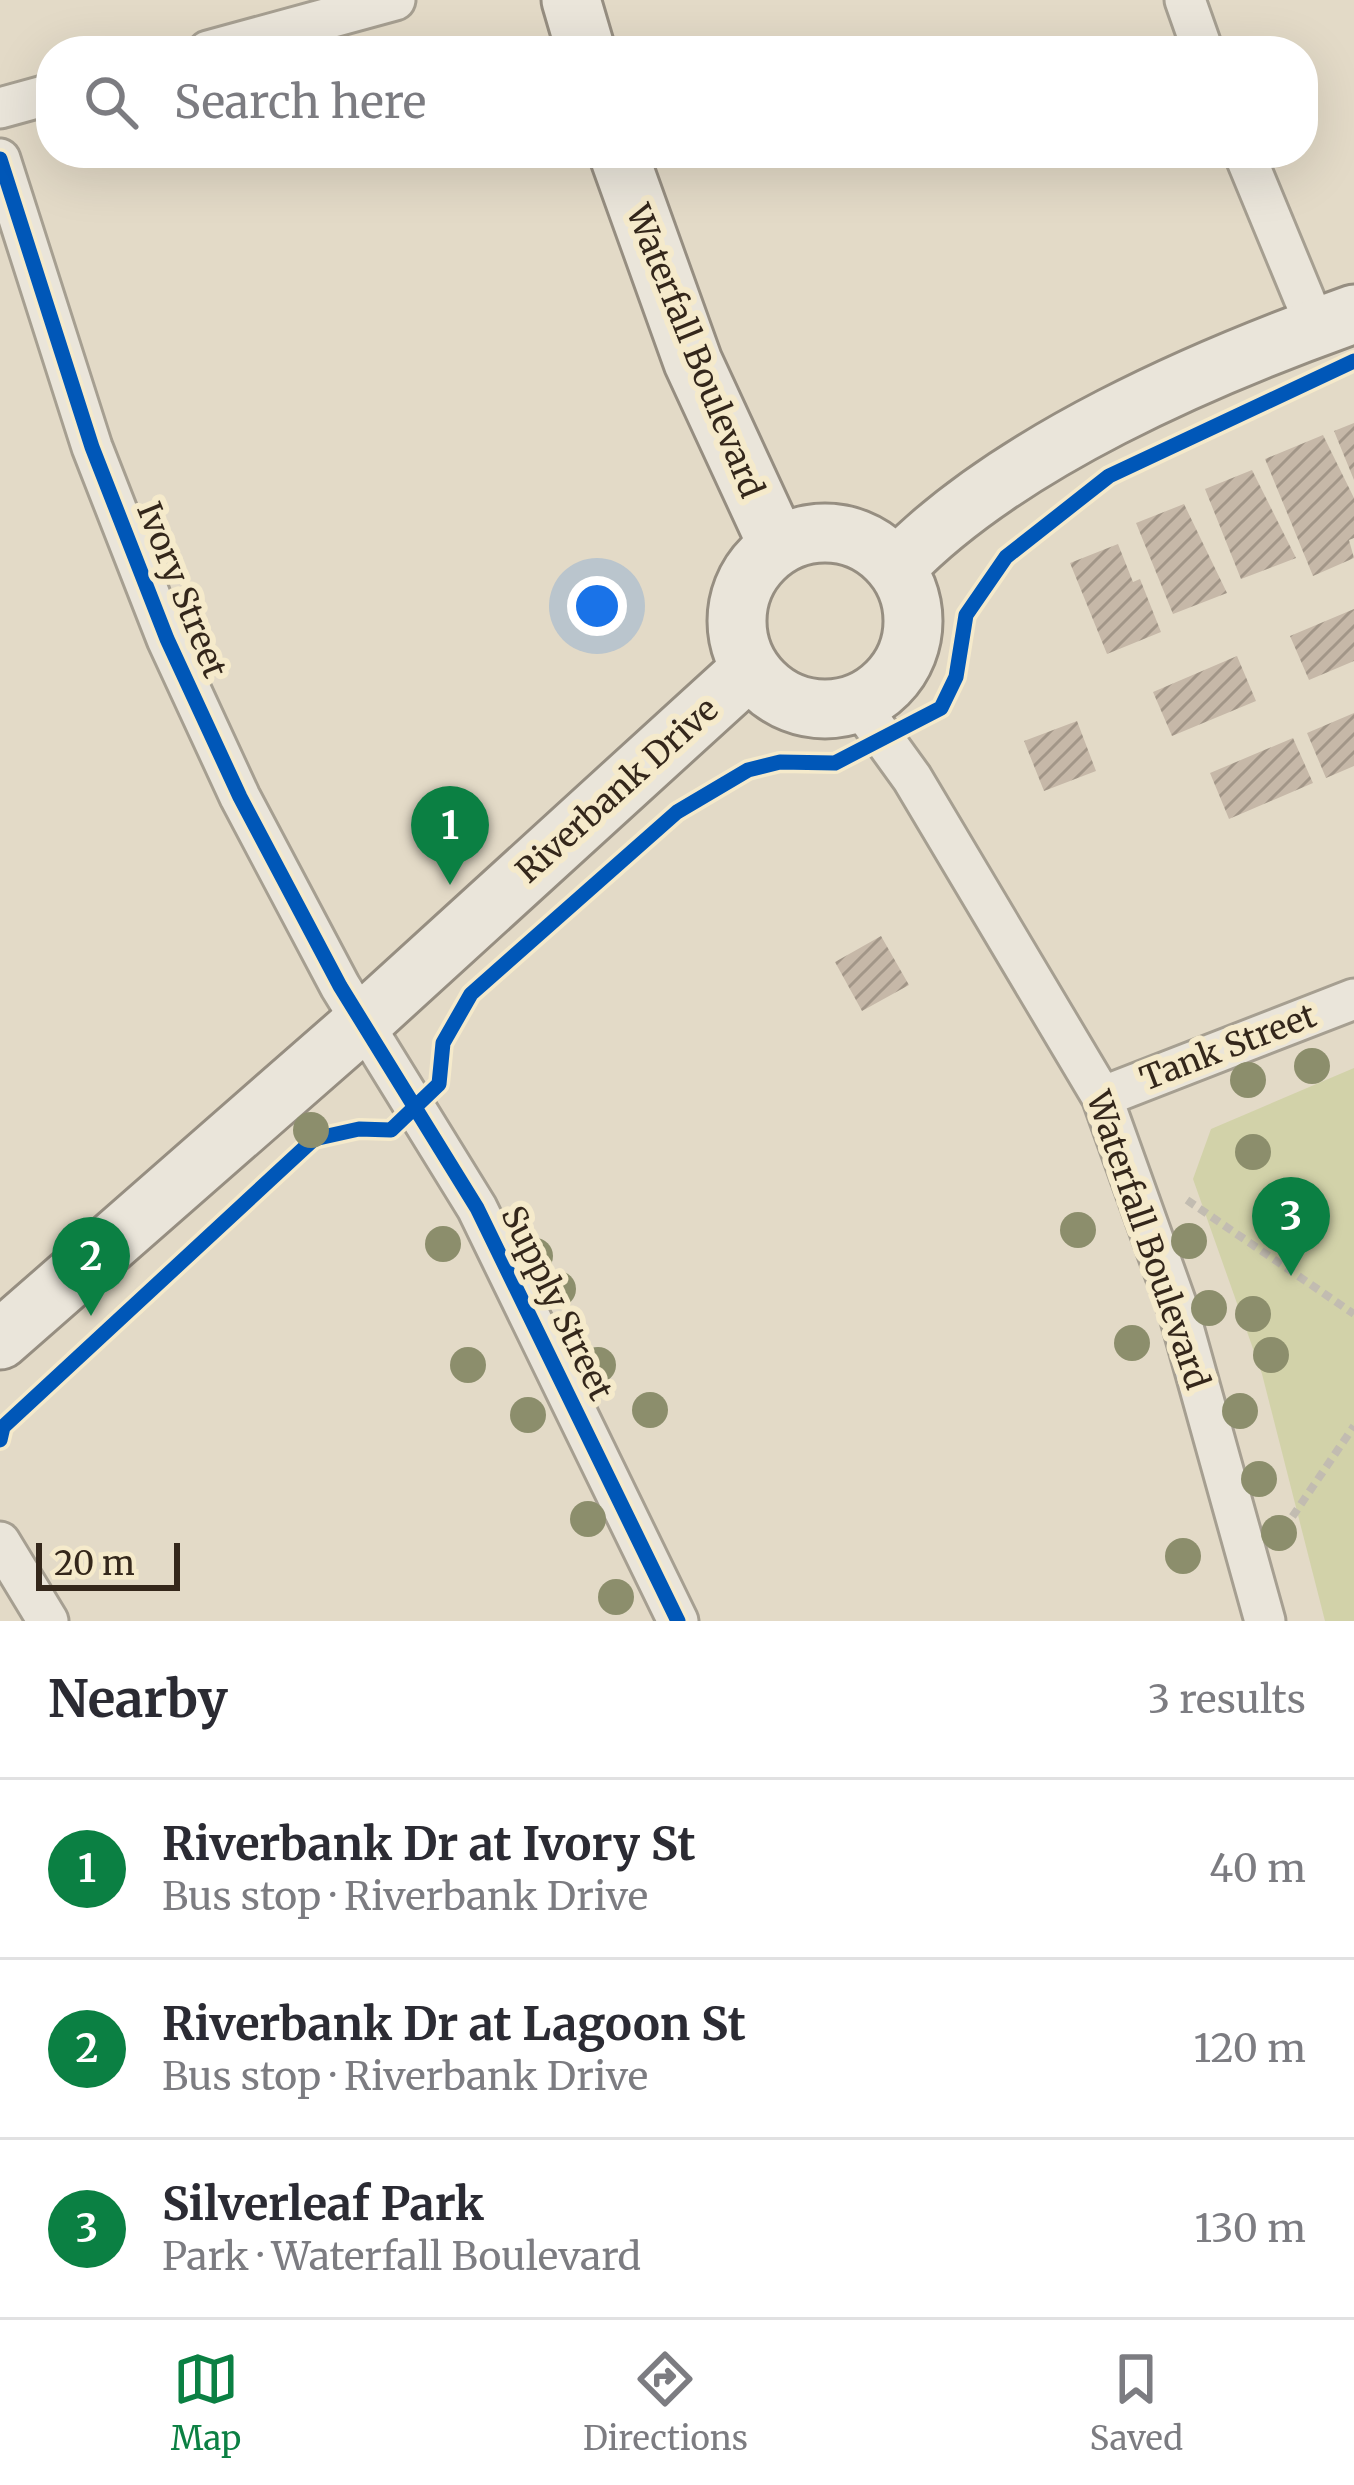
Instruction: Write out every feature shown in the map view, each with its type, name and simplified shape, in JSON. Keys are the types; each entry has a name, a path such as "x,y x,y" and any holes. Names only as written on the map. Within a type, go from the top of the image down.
{"street":[{"path":"263,36 395,0"},
{"path":"571,0 582,36"},
{"path":"1185,0 1198,36"},
{"path":"0,108 36,98"},
{"name":"Ivory Street","path":"0,159 92,447 167,639 240,797 363,1022"},
{"name":"Waterfall Boulevard","path":"623,168 692,362 778,546"},
{"path":"898,566 953,515 1052,454 1187,382 1335,321 1252,168"},
{"path":"820,533 850,535 878,547 898,566 912,614 910,641 884,686 857,703 827,710 795,706 768,691 748,670 739,613 748,584 778,546 820,533"},
{"name":"Riverbank Drive","path":"0,1340 363,1022 748,670"},
{"name":"Waterfall Boulevard","path":"857,703 888,738 1102,1096 1178,1309 1264,1621"},
{"name":"Tank Street","path":"1102,1096 1354,999"},
{"name":"Supply Street","path":"363,1022 477,1208 678,1621"},
{"path":"0,1542 49,1621"}],"path":[{"path":"1124,1158 1354,1314"},
{"path":"1253,1575 1354,1426"}],"green space":[{"path":"1354,1068 1354,1621 1325,1621 1262,1374 1193,1179 1211,1129"}],"building":[{"path":"1354,423 1354,480 1334,431"},
{"path":"1323,435 1354,498 1354,538 1349,540 1354,558 1313,576 1265,459"},
{"path":"1252,470 1296,558 1241,579 1205,489"},
{"path":"1184,504 1227,593 1173,614 1136,523"},
{"path":"1118,544 1133,582 1140,579 1161,632 1107,654 1070,563"},
{"path":"1354,609 1354,661 1309,680 1290,636"},
{"path":"1237,656 1256,701 1172,736 1153,692"},
{"path":"1354,713 1354,766 1326,778 1307,733"},
{"path":"1077,721 1096,771 1044,791 1024,741"},
{"path":"1293,738 1313,783 1229,819 1210,773"},
{"path":"881,936 909,985 862,1011 835,962"}],"cycle path":[{"path":"0,159 92,447 167,639 240,797 340,986 477,1208 678,1621"},
{"path":"0,1440 3,1427 314,1139 359,1129 391,1130 439,1084 443,1043 471,994 677,812 748,770 780,762 835,763 941,708 956,677 966,615 1006,557 1109,476 1354,361"}],"place":[{"name":"Riverbank Dr at Ivory St","path":"450,885"},
{"name":"Silverleaf Park","path":"1291,1276"},
{"name":"Riverbank Dr at Lagoon St","path":"91,1316"}]}
